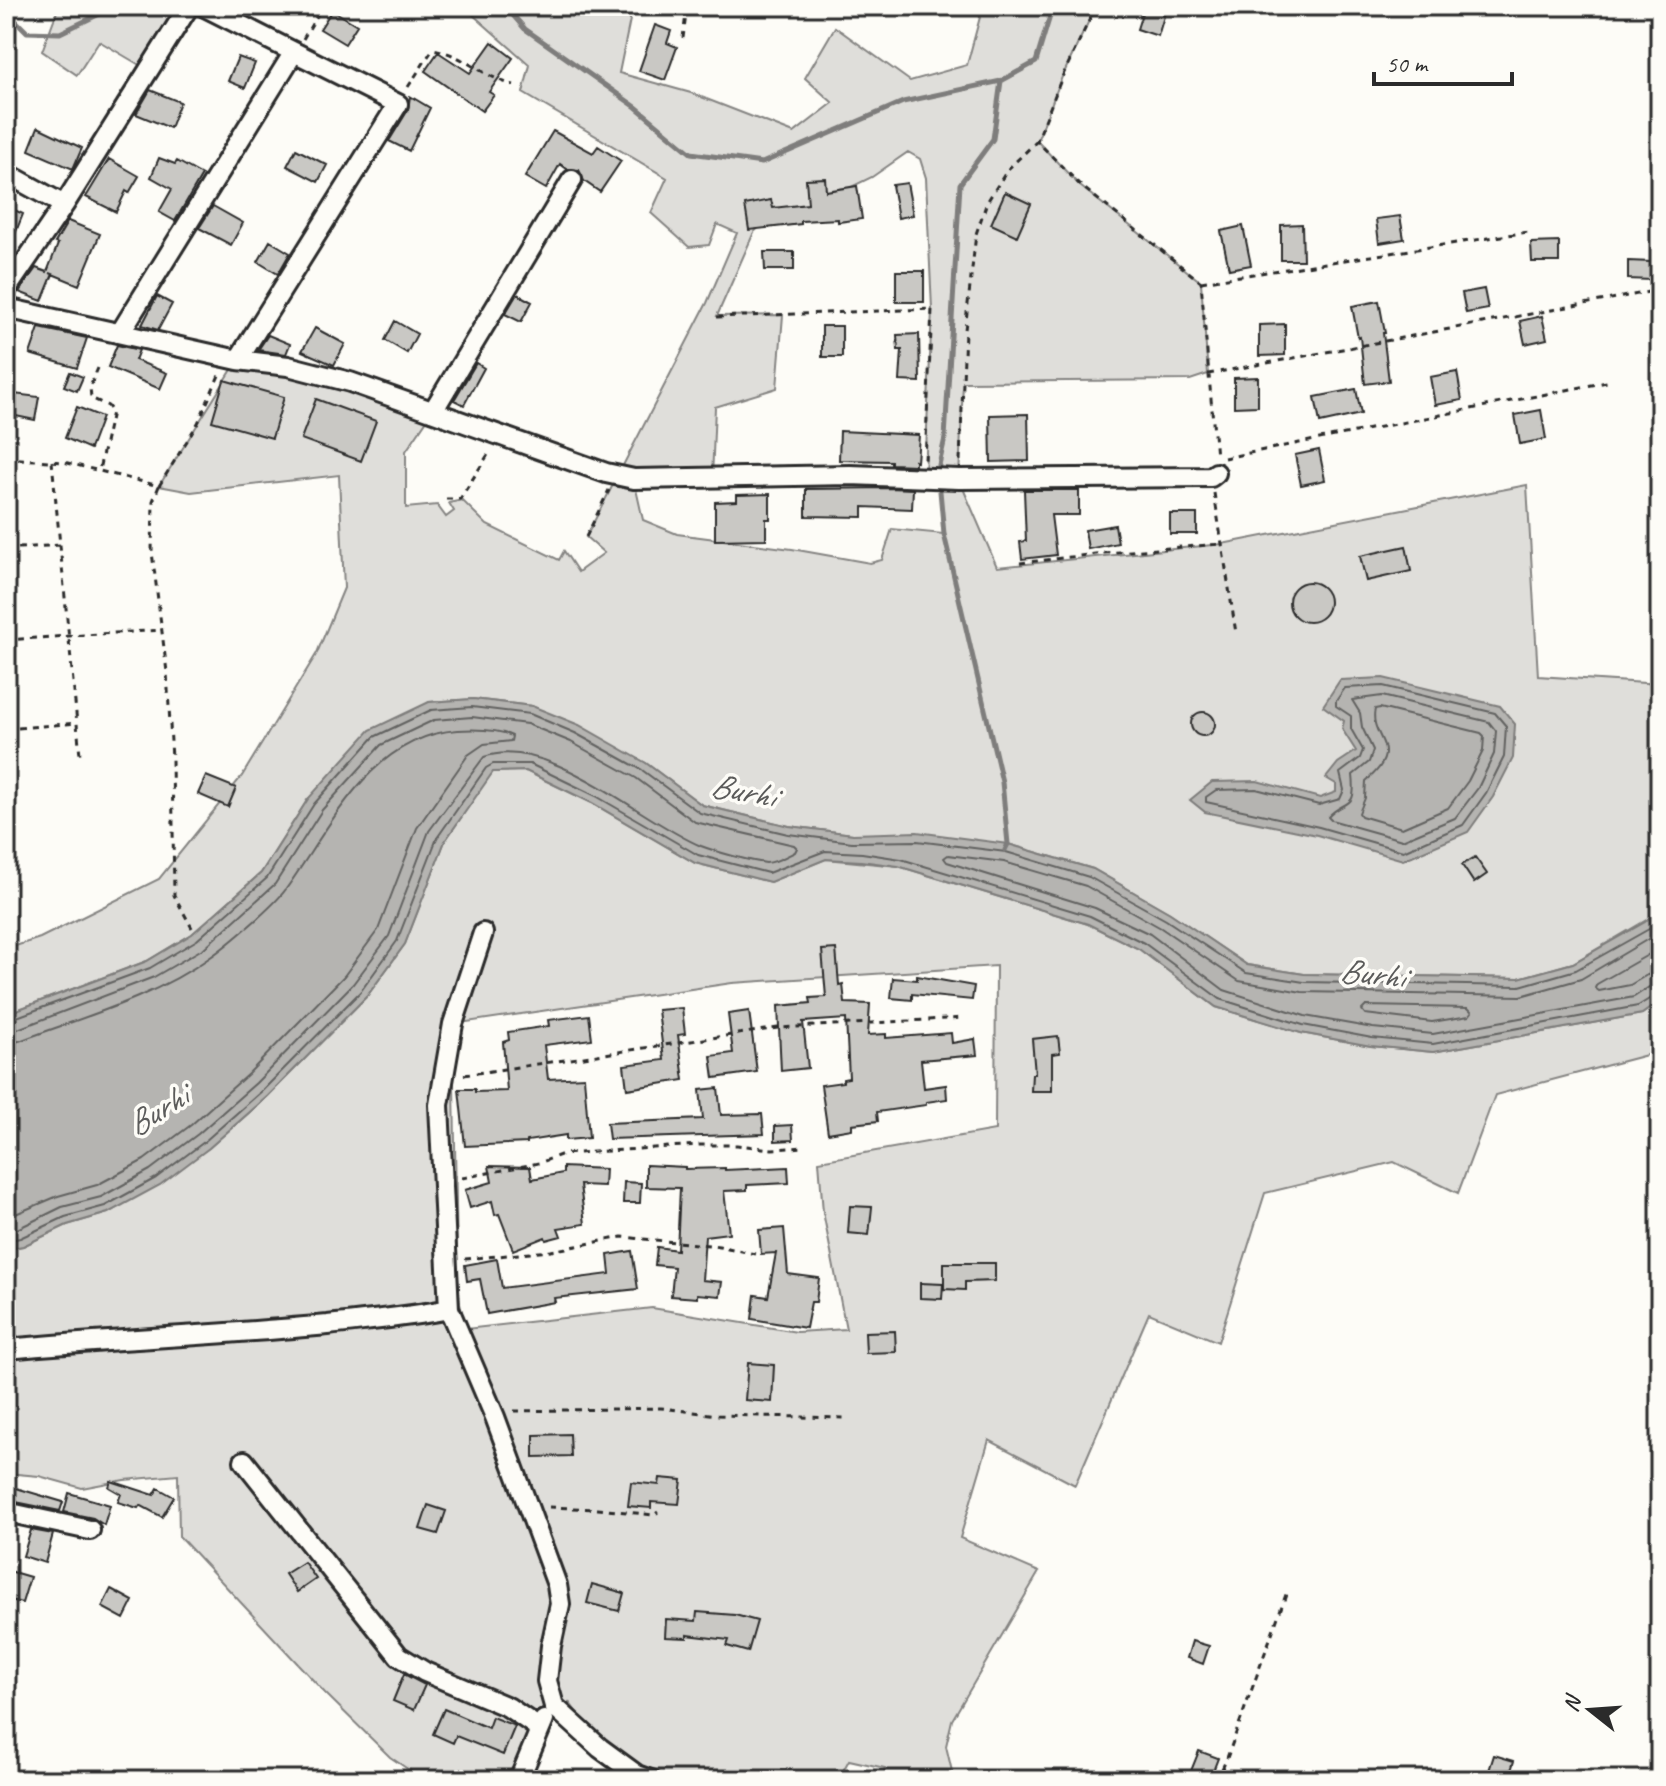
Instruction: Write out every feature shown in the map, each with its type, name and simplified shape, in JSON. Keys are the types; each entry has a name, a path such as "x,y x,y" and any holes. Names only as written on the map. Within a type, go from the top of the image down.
{"street":[{"path":"6,290 64,205 189,6"},
{"path":"203,6 398,104 232,359"},
{"path":"120,333 294,52"},
{"path":"6,173 64,205"},
{"path":"433,411 572,180"},
{"path":"6,308 232,359 312,372 616,476 634,479 1214,475"},
{"path":"483,933 453,1024 439,1105 449,1309 495,1417 557,1585 560,1604 547,1681 554,1706 600,1748 637,1775 651,1780"},
{"path":"6,1349 282,1329 449,1309"},
{"path":"244,1461 399,1656 425,1672 508,1707 539,1728"},
{"path":"6,1512 90,1530"},
{"path":"519,1780 539,1728 554,1706"}],"path":[{"path":"683,38 687,6"},
{"path":"959,479 965,330 976,234 987,202 1008,169 1037,141 1062,77 1096,6"},
{"path":"294,52 322,7"},
{"path":"398,104 433,49 446,51 496,81 514,85"},
{"path":"1037,141 1080,185 1201,282 1217,460 1612,381"},
{"path":"1201,282 1528,232"},
{"path":"1208,374 1654,291 1660,284"},
{"path":"717,317 932,309 925,476"},
{"path":"192,928 174,895 172,759 162,630 152,552 153,501 232,359"},
{"path":"98,368 90,387 91,398 108,406 112,412 99,470"},
{"path":"446,499 460,499 490,452 494,433"},
{"path":"6,458 52,461 159,486"},
{"path":"52,461 80,755"},
{"path":"1214,475 1236,633"},
{"path":"586,537 616,476"},
{"path":"1020,563 1222,544"},
{"path":"6,549 60,545"},
{"path":"6,640 162,630"},
{"path":"6,729 77,723"},
{"path":"444,1077 778,1028 964,1018"},
{"path":"442,1182 539,1163 563,1154 699,1145 772,1149 806,1147"},
{"path":"445,1260 551,1251 622,1237 719,1246 755,1254"},
{"path":"495,1417 515,1411 661,1408 718,1415 844,1418"},
{"path":"530,1511 556,1506 654,1515 658,1512"},
{"path":"1217,1780 1288,1589"}],"shaded area":[{"path":"59,6 189,6 148,70 99,41 77,75 42,51"},
{"path":"463,6 626,6 632,10 619,73 691,93 794,133 833,103 805,78 835,27 910,81 967,65 983,6 1096,6 1062,77 1037,141 1080,186 1201,282 1208,374 1190,380 963,382 959,479 997,567 1222,544 1527,485 1538,676 1660,684 1660,907 1648,919 1573,963 1519,978 1304,974 1247,965 1170,913 1093,869 1008,844 853,834 789,826 702,805 646,763 532,706 473,699 429,702 308,799 261,873 192,934 147,961 6,1014 6,949 40,938 159,879 242,776 317,653 344,588 339,475 191,492 159,486 238,360 433,411 406,451 406,508 437,505 446,517 454,511 449,503 462,500 487,525 559,560 564,551 578,572 604,553 586,537 707,303 737,233 717,224 709,245 689,247 651,213 667,178 523,93 530,65","holes":["908,152 920,159 926,178 932,309 925,476 940,491 943,534 892,529 882,560 870,563 677,534 643,520 634,480 712,478 715,407 777,388 783,315 717,316 754,232 776,214 802,211 872,177"]},
{"path":"526,771 592,803 695,863 770,882 826,859 898,866 1088,924 1139,949 1216,1007 1301,1033 1371,1046 1433,1052 1642,1014 1660,1001 1660,1047 1654,1053 1495,1095 1458,1193 1394,1162 1265,1193 1218,1342 1149,1313 1075,1485 989,1440 960,1538 1039,1572 952,1720 946,1746 954,1780 883,1780 885,1768 849,1760 838,1780 655,1780 603,1748 569,1702 521,1780 424,1780 390,1757 325,1693 179,1536 178,1475 82,1488 39,1476 6,1473 6,1249 23,1246 67,1225 108,1213 209,1148 268,1096 367,996 405,944 445,841 492,772","holes":["996,966 995,1130 819,1161 823,1212 846,1329 797,1332 652,1308 466,1329 460,1304 457,1265 453,1024 732,983"]}],"water":[{"path":"1383,678 1500,706 1515,724 1513,758 1493,797 1468,832 1403,860 1317,835 1205,812 1190,800 1212,782 1257,781 1320,798 1336,792 1336,784 1326,778 1338,763 1356,751 1342,729 1344,721 1323,706 1340,680"},
{"name":"Burhi","path":"473,699 532,706 579,725 646,763 702,805 789,826 853,834 917,832 1008,844 1093,869 1170,913 1247,965 1304,974 1519,978 1573,963 1645,922 1660,907 1660,1001 1642,1014 1433,1052 1371,1046 1301,1033 1216,1007 1139,949 1088,924 898,866 826,859 770,882 695,863 592,803 526,771 493,772 445,841 405,944 367,996 268,1096 209,1148 160,1185 108,1213 67,1225 23,1246 6,1249 6,1014 147,961 192,934 261,873 308,799 370,730 429,702"}],"building":[{"path":"1144,7 1165,13 1158,36 1137,29"},
{"path":"332,10 357,25 345,44 320,29"},
{"path":"655,25 671,31 667,43 677,47 665,80 639,71"},
{"path":"492,42 513,58 489,92 494,95 482,111 425,71 438,52 470,73"},
{"path":"238,57 255,63 245,88 228,81"},
{"path":"150,90 180,102 170,128 136,114"},
{"path":"410,96 430,108 409,151 389,141 408,110"},
{"path":"38,127 82,148 73,169 29,150"},
{"path":"553,131 593,153 598,146 621,161 600,192 584,181 579,170 567,169 560,164 546,189 525,177"},
{"path":"296,149 327,165 318,182 287,166"},
{"path":"159,158 175,164 177,161 202,175 175,221 159,212 172,189 151,177"},
{"path":"109,159 139,176 129,193 126,191 116,212 86,197"},
{"path":"825,178 826,191 857,186 862,219 801,221 801,224 749,230 745,205 771,200 773,208 808,204 806,179"},
{"path":"907,183 913,215 898,218 892,185"},
{"path":"1005,192 1031,204 1017,236 991,224"},
{"path":"6,206 23,214 7,254 6,254"},
{"path":"213,206 243,223 231,245 199,228"},
{"path":"1400,216 1404,239 1379,243 1376,219"},
{"path":"68,221 100,234 79,285 53,274 42,301 19,292 36,268 47,272 58,244 55,243"},
{"path":"1302,224 1303,260 1281,260 1281,225"},
{"path":"1243,226 1251,265 1229,269 1221,231"},
{"path":"270,241 290,253 278,274 258,262"},
{"path":"1559,242 1559,262 1532,262 1531,243"},
{"path":"764,252 794,252 794,270 765,270"},
{"path":"1628,261 1651,262 1651,280 1628,279"},
{"path":"896,271 924,271 924,302 896,302"},
{"path":"1484,289 1488,309 1466,313 1462,293"},
{"path":"517,294 532,302 521,322 505,314"},
{"path":"157,296 172,304 158,330 142,325"},
{"path":"1379,301 1389,381 1365,384 1360,337 1352,306"},
{"path":"1542,316 1547,339 1525,344 1520,321"},
{"path":"395,321 417,334 407,353 385,340"},
{"path":"1285,324 1285,355 1259,356 1259,325"},
{"path":"822,326 842,326 842,357 822,357"},
{"path":"39,328 87,338 77,368 30,354"},
{"path":"315,328 345,344 334,365 302,351"},
{"path":"919,334 920,382 900,381 902,350 898,350 897,335"},
{"path":"268,335 290,344 286,354 258,350"},
{"path":"117,345 139,350 135,360 167,373 160,389 108,367"},
{"path":"476,363 484,368 464,405 454,400"},
{"path":"70,372 83,377 77,391 64,386"},
{"path":"1457,372 1462,400 1435,405 1430,377"},
{"path":"1258,377 1258,406 1234,407 1234,378"},
{"path":"224,380 284,397 272,438 212,421"},
{"path":"1356,389 1361,414 1320,423 1315,397"},
{"path":"6,393 39,397 35,420 6,414"},
{"path":"316,399 376,421 361,461 301,439"},
{"path":"77,407 102,417 90,449 65,438"},
{"path":"1541,410 1546,439 1520,444 1515,415"},
{"path":"1028,414 1029,461 991,462 990,415"},
{"path":"840,431 919,435 917,462 915,465 891,464 891,461 839,460"},
{"path":"1319,450 1325,480 1301,485 1295,455"},
{"path":"806,489 913,489 912,509 863,507 863,517 806,516"},
{"path":"1024,490 1079,490 1079,515 1051,515 1056,555 1022,559 1020,542 1026,541"},
{"path":"770,494 766,539 715,540 715,502 737,501 737,495"},
{"path":"1170,514 1197,514 1197,534 1170,534"},
{"path":"1115,525 1118,543 1088,549 1085,530"},
{"path":"1406,546 1411,571 1366,581 1360,556"},
{"path":"1309,582 1323,588 1329,602 1323,616 1309,622 1295,616 1289,602 1295,588"},
{"path":"1203,712 1214,719 1215,724 1208,735 1203,736 1192,729 1191,724 1198,713"},
{"path":"206,776 236,788 228,807 198,794"},
{"path":"1475,857 1487,874 1474,883 1462,865"},
{"path":"836,949 839,985 843,984 845,1003 870,1004 868,1035 886,1034 886,1038 951,1033 952,1043 975,1039 977,1055 921,1060 924,1088 946,1085 947,1099 877,1112 878,1121 852,1124 852,1129 828,1133 821,1085 843,1082 843,1079 849,1078 846,1019 803,1022 808,1068 781,1071 778,1006 811,1003 810,998 826,997 822,950"},
{"path":"917,976 974,986 972,1000 912,994 912,1000 891,998 893,978 917,980"},
{"path":"682,1008 685,1034 678,1035 684,1080 627,1089 624,1065 664,1060 658,1010"},
{"path":"749,1011 757,1072 714,1078 711,1056 733,1053 728,1014"},
{"path":"589,1015 592,1039 544,1045 548,1079 584,1077 589,1138 566,1140 566,1135 527,1143 465,1146 459,1089 507,1091 503,1042 509,1040 508,1032 549,1026 548,1020"},
{"path":"1058,1036 1060,1053 1052,1054 1052,1091 1031,1091 1032,1074 1035,1074 1032,1039"},
{"path":"718,1088 721,1115 762,1114 764,1134 609,1139 607,1123 703,1119 700,1090"},
{"path":"792,1125 793,1140 775,1141 775,1126"},
{"path":"646,1165 725,1170 788,1167 789,1183 747,1185 747,1190 724,1191 729,1233 705,1236 702,1280 722,1282 720,1296 671,1296 674,1267 655,1265 657,1247 677,1250 680,1188 646,1187"},
{"path":"489,1166 530,1167 532,1179 563,1173 563,1167 605,1169 604,1186 580,1185 585,1224 558,1228 561,1236 546,1240 545,1237 513,1250 499,1214 495,1215 492,1201 470,1208 465,1190 492,1182"},
{"path":"624,1182 641,1183 640,1203 623,1203"},
{"path":"850,1206 872,1207 869,1235 848,1233"},
{"path":"784,1228 788,1274 819,1278 816,1302 811,1302 806,1328 752,1319 755,1295 768,1297 776,1253 761,1254 759,1230"},
{"path":"632,1251 638,1289 554,1298 555,1302 487,1314 480,1279 467,1281 465,1265 497,1259 502,1288 610,1274 608,1255"},
{"path":"944,1263 995,1263 995,1281 965,1282 965,1290 944,1289"},
{"path":"920,1283 943,1284 942,1299 920,1298"},
{"path":"895,1331 896,1352 866,1353 865,1332"},
{"path":"748,1363 774,1365 772,1402 745,1400"},
{"path":"570,1434 571,1456 534,1457 534,1435"},
{"path":"660,1478 682,1480 679,1504 651,1502 651,1508 628,1506 631,1482 659,1485"},
{"path":"111,1481 154,1495 158,1488 174,1497 162,1517 140,1505 138,1508 118,1502 121,1494 109,1487"},
{"path":"6,1485 63,1502 60,1511 6,1500"},
{"path":"69,1493 110,1505 104,1525 93,1518 64,1512"},
{"path":"428,1505 446,1511 438,1534 420,1529"},
{"path":"31,1530 53,1534 45,1563 23,1556"},
{"path":"304,1562 316,1579 297,1592 285,1574"},
{"path":"6,1570 30,1577 22,1603 6,1599"},
{"path":"592,1584 624,1593 619,1611 587,1603"},
{"path":"111,1589 133,1601 124,1619 102,1607"},
{"path":"697,1612 735,1615 757,1621 748,1652 727,1646 729,1640 687,1635 687,1638 665,1637 666,1619 696,1621"},
{"path":"1192,1641 1209,1646 1203,1664 1187,1658"},
{"path":"404,1674 425,1685 414,1710 393,1701"},
{"path":"444,1709 488,1728 492,1717 515,1726 503,1755 456,1736 453,1743 433,1734"},
{"path":"1199,1751 1218,1758 1210,1779 1191,1771"},
{"path":"1494,1755 1514,1761 1508,1780 1487,1777"}],"waterway":[{"path":"6,11 27,32 60,33 116,6"},
{"path":"505,6 525,29 636,107 691,153 762,163 903,102 1001,81 993,139 960,184 945,438 939,465"},
{"path":"1001,81 1036,62 1053,6"},
{"path":"940,491 944,534 1002,782 1008,844 1005,850"}]}
